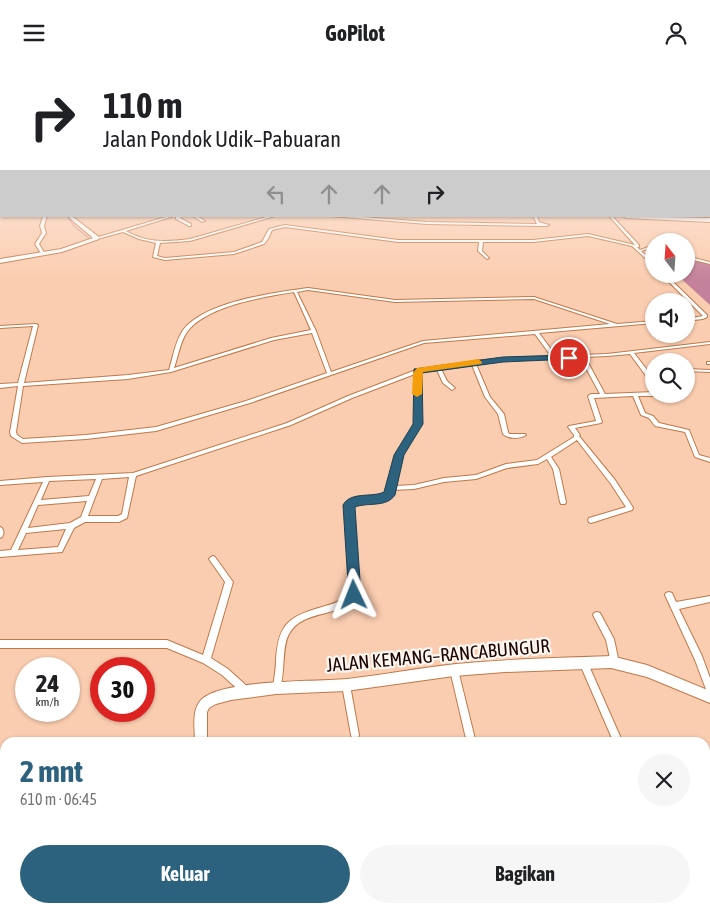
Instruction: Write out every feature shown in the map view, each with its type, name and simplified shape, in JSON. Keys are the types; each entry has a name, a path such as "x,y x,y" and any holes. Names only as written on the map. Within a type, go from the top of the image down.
{"highway":[{"path":"647,217 710,220"},
{"path":"663,217 710,220"}],"street":[{"path":"43,254 37,244 44,235 42,226 45,217"},
{"path":"70,217 97,238"},
{"path":"0,261 74,247 97,238 170,217"},
{"path":"180,217 177,218 190,225"},
{"path":"196,217 203,221"},
{"path":"124,231 136,238 158,243 190,240 270,217"},
{"path":"346,217 427,223 542,225"},
{"path":"536,217 547,230"},
{"path":"541,217 542,225"},
{"path":"611,217 645,253"},
{"path":"158,243 157,259 234,253 257,246 266,239 268,231 285,226 391,241 533,241 588,235 633,245 645,256"},
{"path":"552,234 557,238"},
{"path":"481,241 480,251 487,258"},
{"path":"695,259 710,263"},
{"path":"671,283 681,293"},
{"path":"677,283 710,314"},
{"path":"171,371 182,336 201,317 227,307 295,291 318,289 395,301 534,298 618,325"},
{"path":"295,291 314,331 329,373"},
{"path":"695,306 705,316 695,319"},
{"path":"600,327 601,320"},
{"path":"0,327 36,325 21,383 13,432 14,437 22,441 86,437 156,429 206,416 423,342 645,323"},
{"path":"0,386 21,383 128,377 171,371 272,339 314,331"},
{"path":"536,332 555,358"},
{"path":"0,483 133,475 289,424 350,397 418,371 438,367 512,359 582,357 710,343"},
{"path":"631,352 645,372"},
{"path":"582,357 603,395"},
{"path":"473,363 488,397 501,414 505,433 508,436 523,435"},
{"path":"438,367 446,383 452,388"},
{"path":"695,370 710,371"},
{"path":"276,688 281,670 282,641 290,625 299,619 345,601 354,595 349,505 354,501 384,499 393,488 399,455 418,424 418,371"},
{"path":"591,520 630,508 613,481 571,427 599,421 590,397 603,395 645,395"},
{"path":"635,396 643,414 651,417 657,425 687,431 697,456 710,460"},
{"path":"393,488 414,487 444,480 476,477 506,466 538,462 577,437"},
{"path":"548,457 556,469 563,502"},
{"path":"23,531 71,526 84,519 119,519 124,516 133,475"},
{"path":"84,519 100,476"},
{"path":"14,552 47,479"},
{"path":"36,503 91,498"},
{"path":"0,555 14,552 60,550 71,526"},
{"path":"0,530 0,535"},
{"path":"206,660 229,582 213,559"},
{"path":"669,595 710,689"},
{"path":"675,606 710,599"},
{"path":"597,615 610,639 615,663"},
{"path":"0,644 167,644 206,660 225,672 247,692"},
{"path":"583,662 616,737"},
{"name":"JALAN KEMANG–RANCABUNGUR","path":"201,737 200,718 205,704 213,699 276,688 346,685 454,670 583,662 615,663 647,671 710,697"},
{"path":"454,670 471,737"},
{"path":"346,685 355,735"}],"shaded area":[{"path":"695,261 710,264 710,305 686,283 695,283"}],"waterway":[{"path":"68,217 74,226 91,240"}],"slow traffic":[{"path":"417,394 418,371 478,362"}],"route":[{"path":"354,595 348,508 350,503 354,501 379,500 390,495 399,455 415,430 420,417 417,394 418,371 503,359 569,358"}]}
